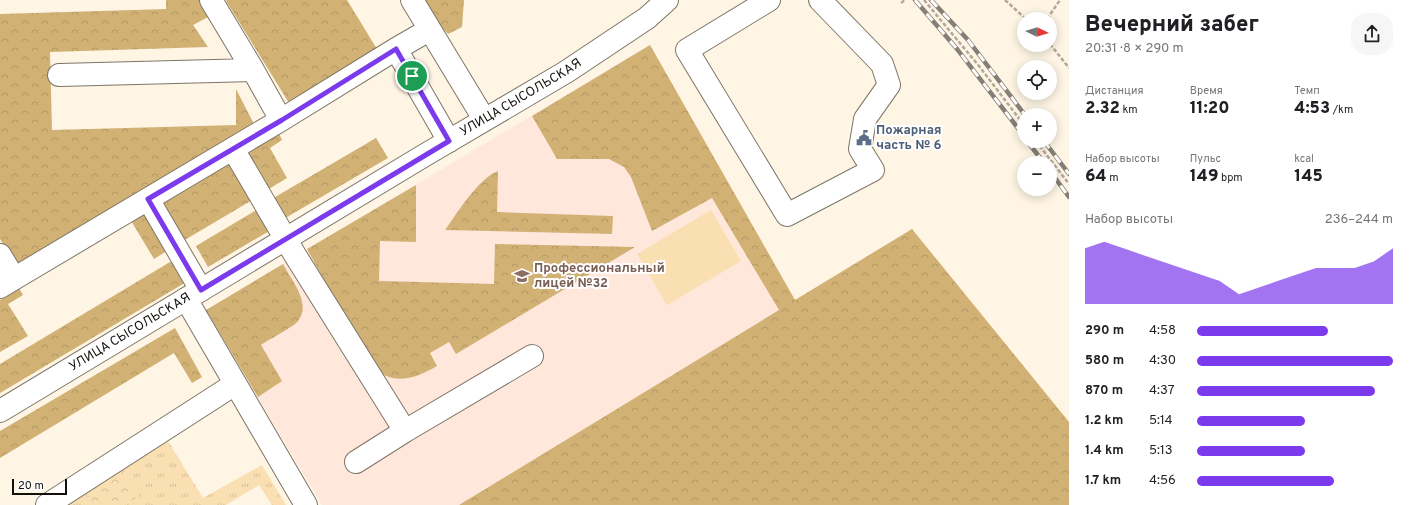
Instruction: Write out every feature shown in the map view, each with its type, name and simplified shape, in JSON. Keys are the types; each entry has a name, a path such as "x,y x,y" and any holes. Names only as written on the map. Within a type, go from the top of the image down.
{"main road":[{"path":"211,0 254,70 282,120"},
{"path":"412,0 484,119"},
{"name":"УЛИЦА СЫСОЛЬСКАЯ","path":"0,411 484,119 566,72 647,18 668,0"},
{"path":"769,0 687,50 788,215 873,170 860,149 865,119 889,85 882,64 820,0"},
{"path":"0,255 7,282 282,120 429,30"},
{"path":"396,49 449,141"},
{"path":"59,75 254,70"},
{"path":"233,148 285,239 405,431"},
{"path":"148,199 236,384 306,505"},
{"path":"356,462 405,431 532,356"},
{"path":"47,505 236,384"}],"path":[{"path":"901,3 905,0"},
{"path":"924,0 979,66 1017,116"},
{"path":"1005,0 1018,12"},
{"path":"1052,12 1060,0"},
{"path":"1056,52 1069,68"},
{"path":"1041,148 1069,184"}],"shaded area":[{"name":"Профессиональный лицей №32","path":"650,45 795,300 459,505 322,505 206,310"}],"green space":[{"path":"166,0 201,0 210,16 193,25 208,47 50,52 52,130 236,125 236,89 255,126 17,267 0,239 0,14 166,9"},
{"path":"347,0 377,49 289,103 226,1"},
{"path":"424,0 464,0 462,27 448,34 438,23"},
{"path":"650,45 795,300 912,229 1069,422 1069,505 459,505 779,310 712,198 652,231 631,177 624,167 609,159 557,159 532,116"},
{"path":"277,129 282,140 270,148 287,178 264,192 247,158 248,151"},
{"path":"376,138 388,158 282,220 270,200"},
{"path":"230,160 254,199 183,241 159,202"},
{"path":"498,171 497,212 613,216 612,234 445,230 476,188 483,181"},
{"path":"416,185 416,242 380,241 379,281 494,284 495,244 635,247 456,354 449,342 430,353 437,366 428,371 411,378 402,379 386,376 370,363 307,249"},
{"path":"258,209 271,230 208,267 196,246"},
{"path":"146,210 170,249 154,259 130,219"},
{"path":"711,210 741,261 667,305 637,254"},
{"path":"175,259 188,281 0,393 0,364"},
{"path":"283,264 302,299 302,314 296,323 261,345 282,381 258,397 206,310"},
{"path":"19,288 23,295 8,304 28,336 0,352 0,300"},
{"path":"175,328 202,377 192,383 174,353 0,458 0,431"},
{"path":"165,436 203,498 262,465 286,505 272,505 259,485 226,505 53,505"},
{"path":"120,464 139,496 125,505 94,505 83,487"}],"railway":[{"path":"915,0 957,49 1017,127"},
{"path":"931,0 968,40 1020,108"},
{"path":"1032,148 1039,156"},
{"path":"1049,148 1069,174"},
{"path":"1057,181 1069,197"}],"place":[{"name":"Пожарная часть № 6","path":"864,138"},
{"name":"Профессиональный лицей №32","path":"522,276"}],"route":[{"path":"396,49 412,76 449,141 425,154 201,290 178,253 148,199 282,120 396,49"}]}
